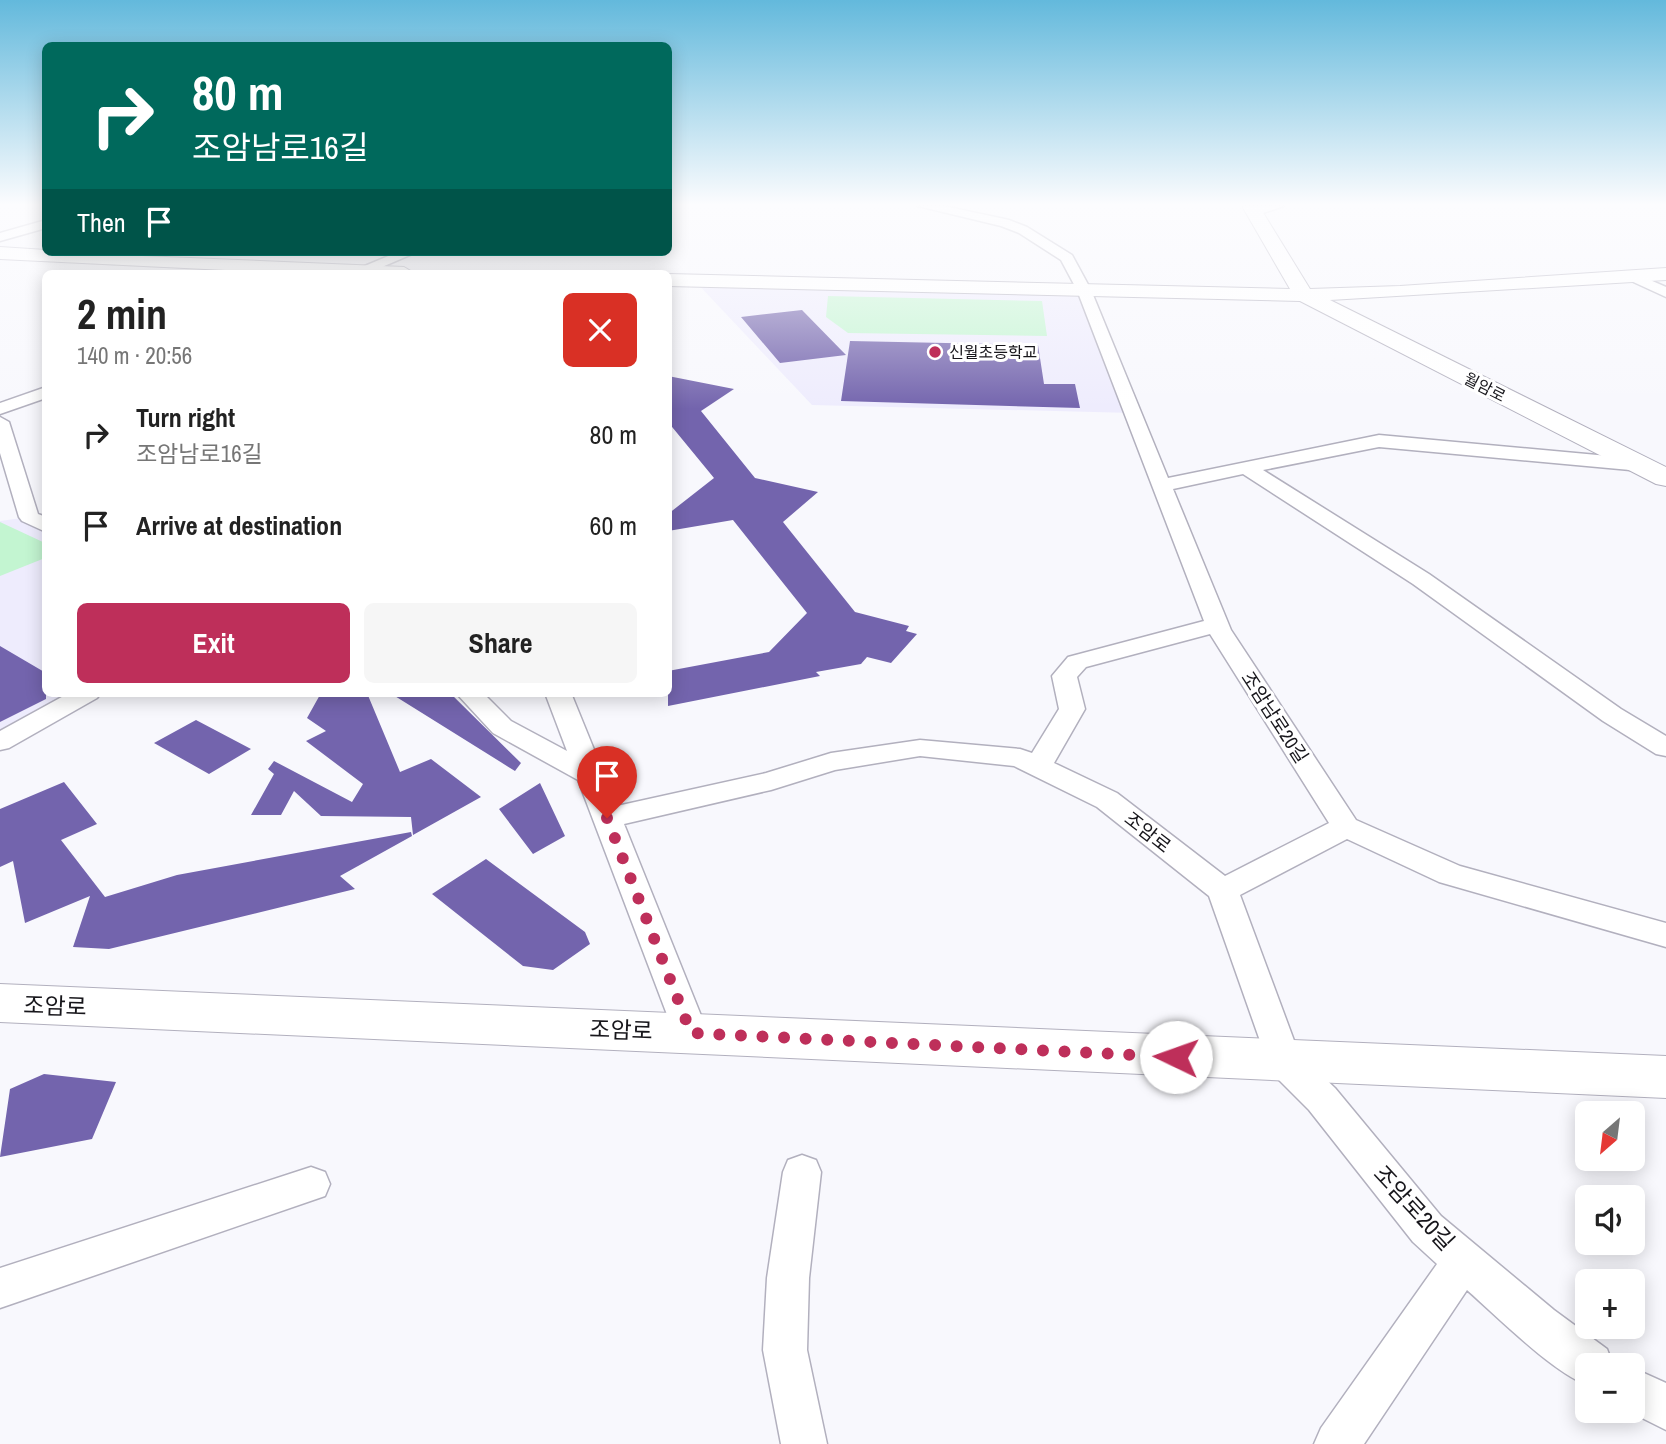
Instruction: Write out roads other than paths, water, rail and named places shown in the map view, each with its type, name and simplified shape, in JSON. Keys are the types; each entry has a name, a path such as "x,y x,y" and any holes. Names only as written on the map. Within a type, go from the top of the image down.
{"main road":[{"path":"1291,273 1304,295"},
{"path":"672,280 1304,295 1400,292 1666,274"},
{"name":"월암로","path":"1304,295 1666,478"},
{"name":"조암로","path":"0,1003 1666,1077"}],"street":[{"name":"조암남로20길","path":"1075,273 1217,625 1346,827"},
{"path":"1634,276 1666,293"},
{"path":"0,409 42,393"},
{"path":"0,422 9,483 29,517 42,524"},
{"path":"1162,485 1379,441 1641,466"},
{"path":"1246,468 1421,579 1612,715 1666,748"},
{"path":"1038,766 1072,709 1064,676 1077,662 1217,625"},
{"path":"0,742 81,697"},
{"path":"473,697 502,727 590,775"},
{"path":"560,697 691,1033"},
{"name":"조암로","path":"607,818 771,781 831,762 920,748 1020,758 1107,800 1223,891"},
{"path":"1284,1062 1223,891 1346,827 1450,874 1666,935"},
{"name":"조암로20길","path":"1284,1062 1322,1099 1427,1229 1575,1353"},
{"path":"802,1172 788,1278 785,1350 804,1444"},
{"path":"0,1288 311,1184"},
{"path":"1337,1444 1464,1260"},
{"path":"1645,1396 1666,1407"}],"place":[{"name":"신월초등학교","path":"935,352"}]}
